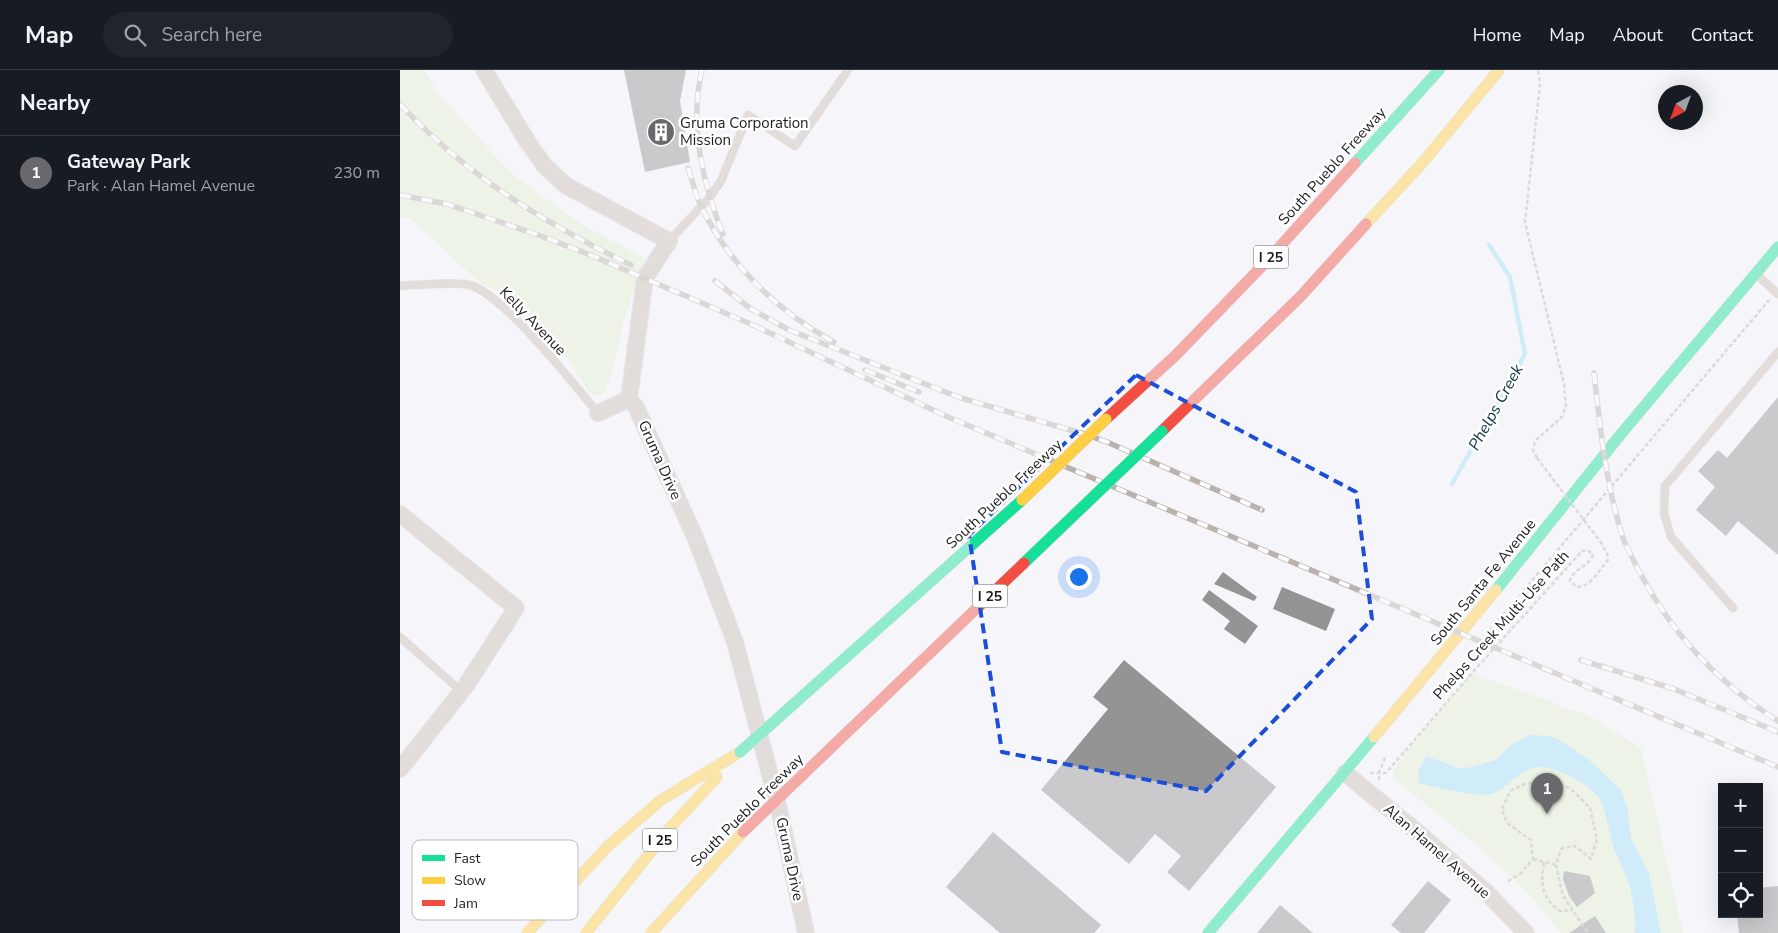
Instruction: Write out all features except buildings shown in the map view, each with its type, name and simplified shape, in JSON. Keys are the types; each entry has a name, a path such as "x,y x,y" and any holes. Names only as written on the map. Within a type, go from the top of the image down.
{"main road":[{"name":"South Pueblo Freeway","path":"586,933 669,829 740,752 1006,514 1175,356 1261,268 1439,70"},
{"name":"South Pueblo Freeway","path":"651,933 743,832 1301,296 1424,161 1499,70"},
{"name":"South Santa Fe Avenue","path":"1208,933 1446,652 1621,434 1778,247"},
{"path":"578,878 608,846 661,800 740,752"},
{"path":"702,894 743,832"},
{"path":"527,933 539,920"}],"street":[{"path":"484,70 527,141 544,164 565,185 669,241 644,278 629,399 598,414"},
{"name":"Gruma Drive","path":"629,399 636,407 694,537 735,642 779,809 806,933"},
{"path":"400,514 516,608 462,692 400,769"},
{"name":"Alan Hamel Avenue","path":"1345,773 1428,841 1487,893 1526,933"}],"lane":[{"path":"669,241 710,197 721,181 748,115 795,146 848,70"},
{"path":"1756,274 1777,293"},
{"name":"Kelly Avenue","path":"400,286 468,284 481,289 496,300 526,331 598,414"},
{"path":"1733,608 1672,537 1664,512 1665,486 1778,352"},
{"path":"400,637 462,692"}],"path":[{"name":"Phelps Creek Multi-Use Path","path":"1379,773 1386,773 1393,766 1472,673 1582,551 1588,550 1593,555 1592,559 1571,576 1570,581 1577,588 1589,583 1608,560 1602,544 1537,458 1534,450 1534,441 1562,417 1566,405 1564,384 1525,222 1540,84 1538,70"},
{"path":"1485,636 1777,293"},
{"path":"1381,783 1379,773 1388,752"},
{"path":"1345,773 1379,773"},
{"path":"1508,881 1519,876 1533,859 1531,840 1507,823 1502,809 1510,791 1524,784 1550,781 1570,788 1590,808 1597,839 1591,859 1575,846 1561,848 1556,865 1563,896 1588,933"},
{"path":"1533,859 1556,865"},
{"path":"1544,863 1541,878 1546,898 1560,912 1573,910"}],"highlighted area":[{"path":"1136,375 1356,492 1372,619 1206,791 1002,752 969,535"}],"green space":[{"path":"400,70 425,70 439,95 513,175 587,228 645,258 625,316 610,379 602,396 590,394 566,356 504,294 478,281 410,218 400,217"},
{"path":"1472,673 1589,716 1641,748 1683,933 1561,933 1530,895 1479,847 1398,782 1392,773 1406,751"}],"water":[{"path":"1528,735 1550,736 1559,740 1587,758 1621,790 1627,807 1631,838 1649,873 1661,933 1635,933 1632,895 1613,846 1604,809 1595,793 1581,782 1555,770 1540,767 1527,770 1500,790 1487,794 1478,795 1457,792 1419,783 1418,772 1426,756 1461,769 1495,760 1510,746"}],"waterway":[{"name":"Phelps Creek","path":"1452,484 1525,354 1510,277 1489,245"}],"railway":[{"path":"702,70 697,111 700,154 709,195 723,234"},
{"path":"400,104 452,154 508,196 567,232 631,265"},
{"path":"688,168 700,204 711,226 739,265 773,300 813,330 834,342"},
{"path":"400,195 447,204 541,236 593,256 760,328"},
{"path":"715,281 751,309 789,330 958,397 1107,442 1262,510"},
{"path":"755,326 948,417 1778,767"},
{"path":"865,370 919,392"},
{"path":"1594,373 1601,435 1612,498 1623,538 1638,569 1665,614 1698,654 1735,690 1778,721"},
{"path":"1581,660 1674,689 1778,732"}],"traffic: fast":[{"path":"1355,163 1439,70"},
{"path":"1496,590 1621,434 1778,247"},
{"path":"1024,563 1162,431"},
{"path":"740,752 1022,500"},
{"path":"1208,933 1374,737"}],"traffic: slow":[{"path":"1366,224 1424,161 1499,70"},
{"path":"1022,500 1106,419"},
{"path":"1374,737 1496,590"},
{"path":"578,878 608,846 661,800 740,752"},
{"path":"586,933 669,829 717,777"},
{"path":"651,933 743,832"},
{"path":"527,933 539,920"}],"traffic: jam":[{"path":"1106,419 1175,356 1267,261 1355,163"},
{"path":"1162,431 1301,296 1366,224"},
{"path":"743,832 1024,563"}],"place":[{"name":"Gruma Corporation Mission","path":"661,132"},
{"name":"Gateway Park","path":"1547,814"}]}
